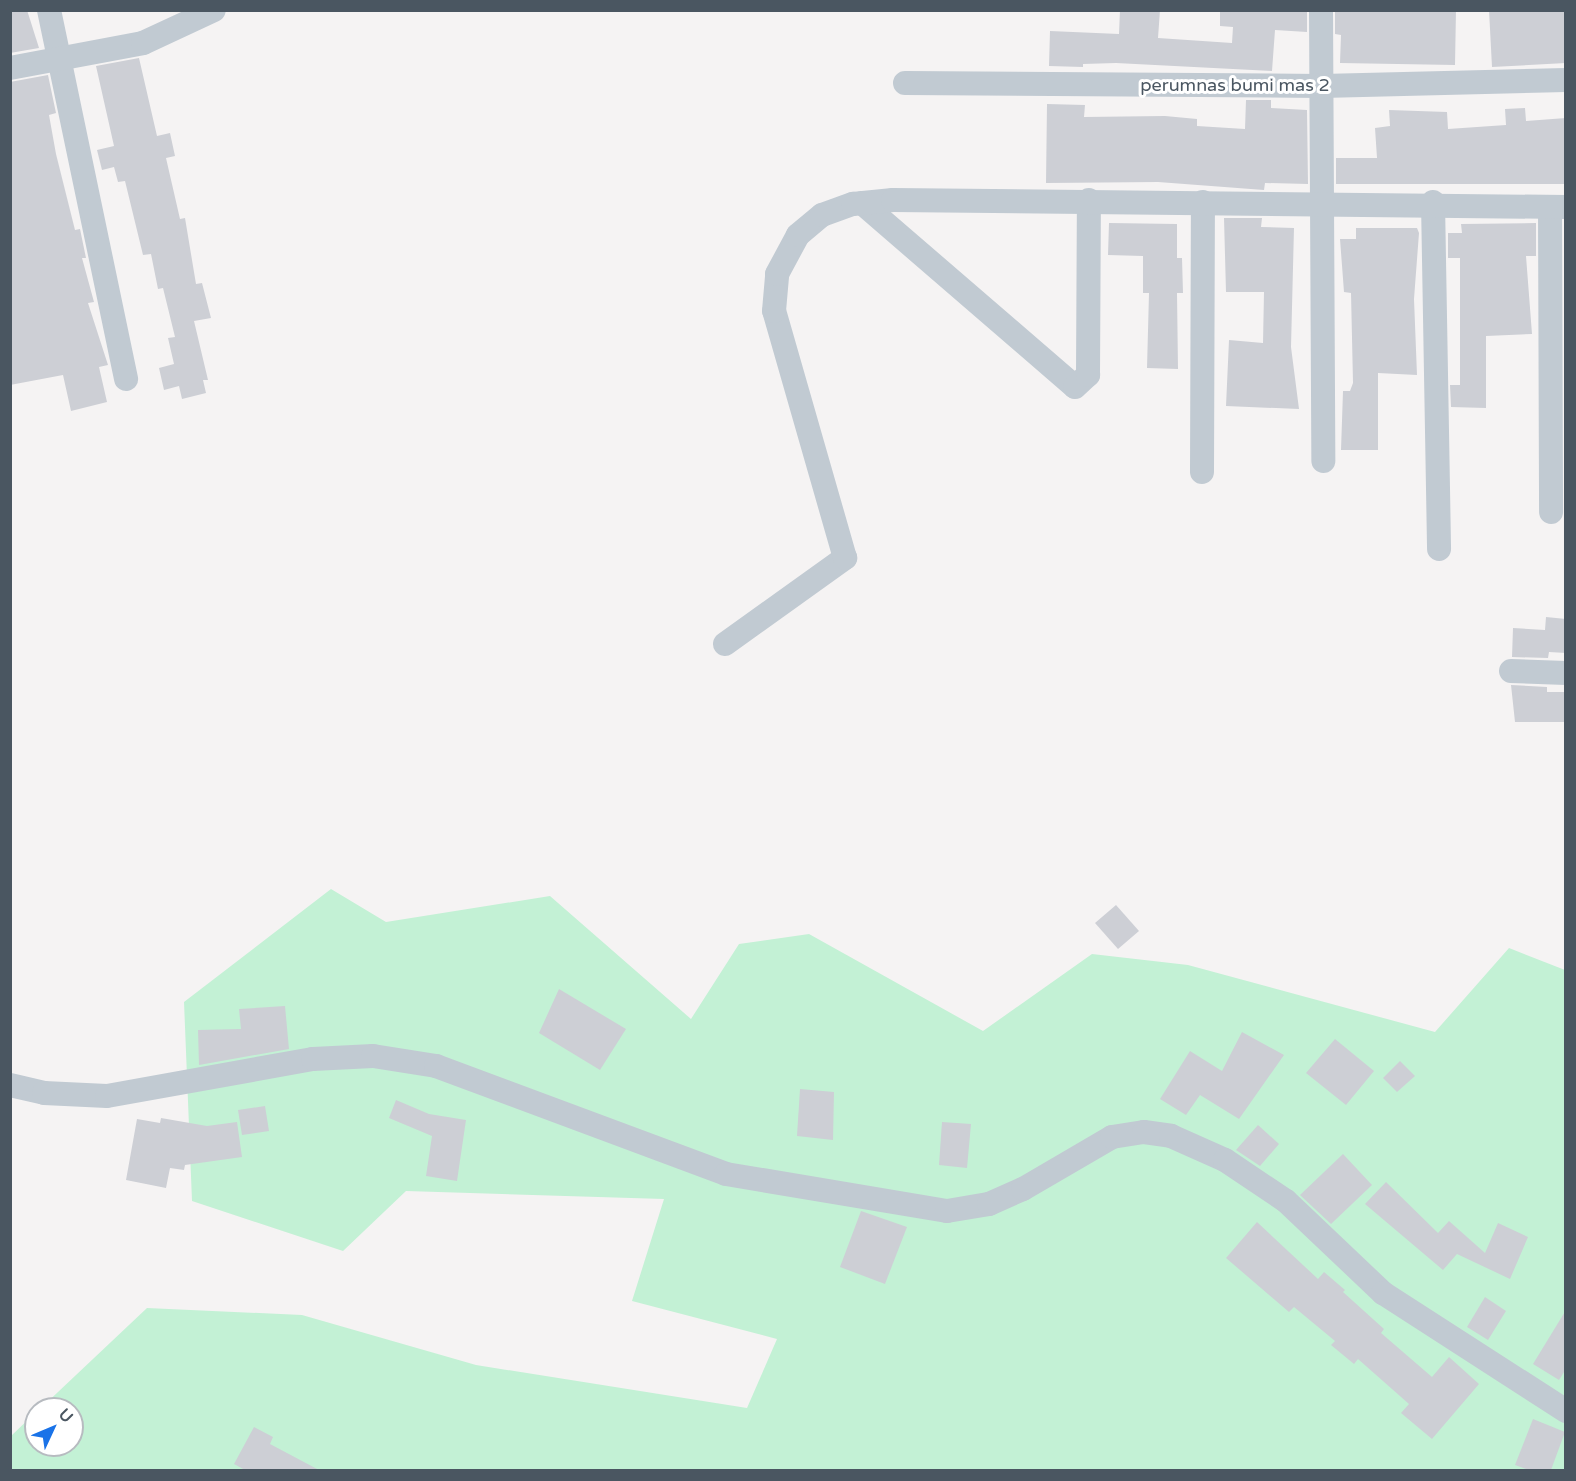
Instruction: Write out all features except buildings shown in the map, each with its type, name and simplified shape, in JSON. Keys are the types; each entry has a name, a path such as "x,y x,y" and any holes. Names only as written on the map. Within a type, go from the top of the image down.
{"street":[{"path":"49,10 126,379"},
{"path":"10,69 143,43 214,10"},
{"path":"1321,10 1323,461"},
{"name":"perumnas bumi mas 2","path":"905,83 1322,86 1566,80"},
{"path":"862,203 1075,387 1088,375 1089,200"},
{"path":"725,644 845,558 774,311 777,274 798,235 822,215 862,203 1089,200 1321,205 1433,202 1558,207 1551,512"},
{"path":"1202,472 1203,202"},
{"path":"1433,202 1439,549"},
{"path":"1510,671 1566,673"},
{"path":"10,1085 44,1093 107,1096 313,1059 373,1056 436,1066 726,1174 947,1211 988,1204 1023,1190 1112,1137 1144,1132 1171,1136 1225,1160 1286,1202 1383,1293 1566,1411"}],"green space":[{"path":"331,889 386,922 550,896 691,1019 739,944 809,934 983,1031 1092,954 1188,965 1435,1032 1509,948 1565,970 1565,1470 11,1470 11,1436 24,1424 24,1457 84,1457 84,1397 53,1397 147,1308 302,1315 476,1365 747,1408 777,1339 632,1301 664,1199 406,1191 343,1251 192,1201 184,1002"}]}
